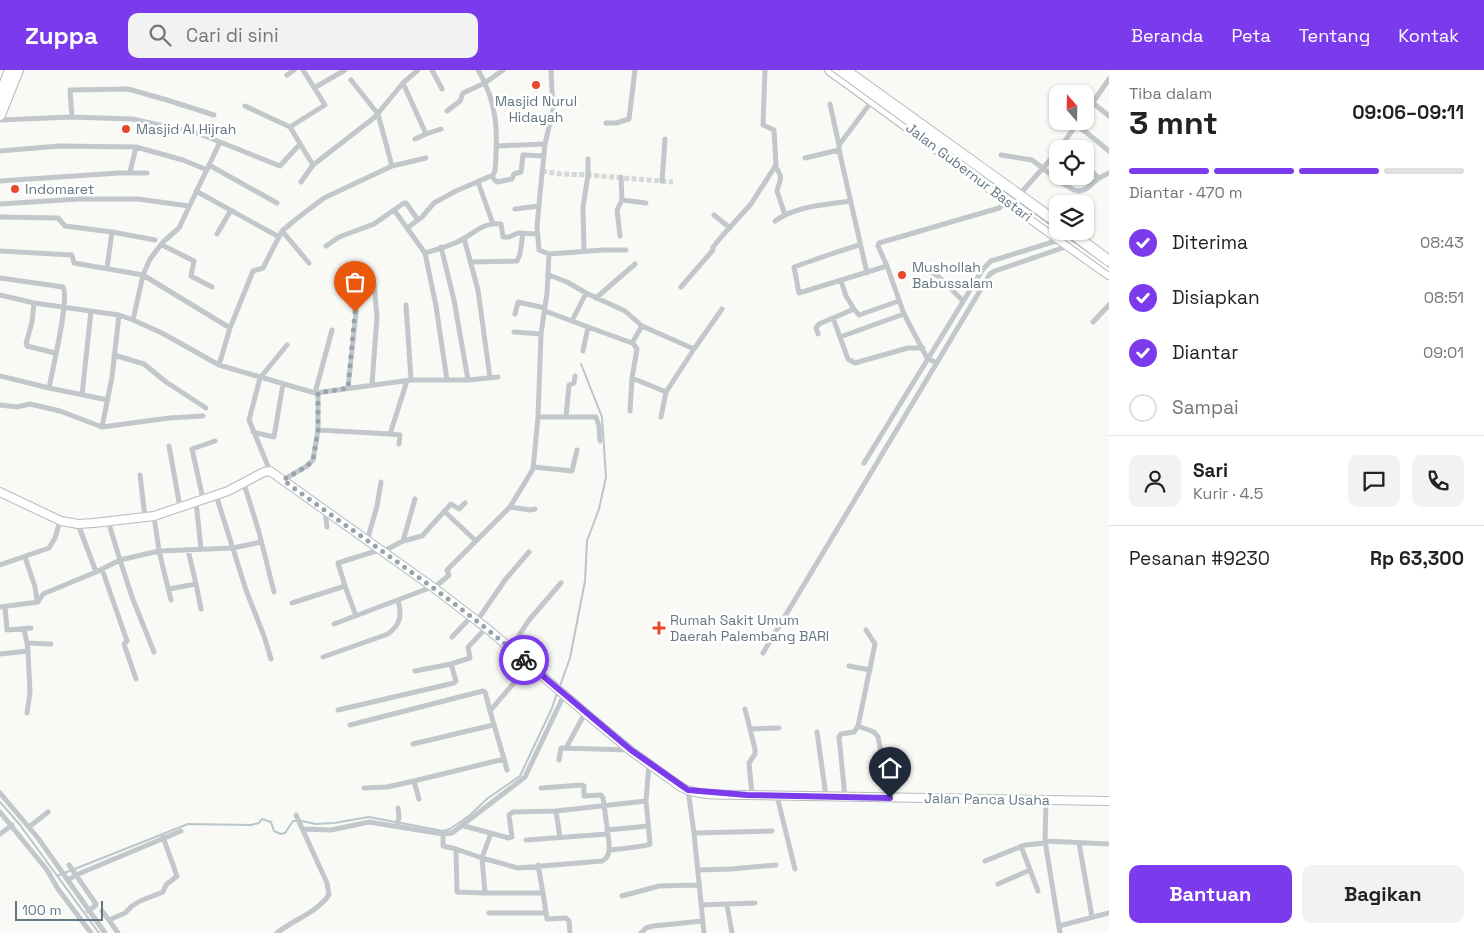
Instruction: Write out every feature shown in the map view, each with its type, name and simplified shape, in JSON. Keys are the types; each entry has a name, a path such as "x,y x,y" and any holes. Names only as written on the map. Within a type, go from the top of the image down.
{"highway":[{"name":"Jalan Gubernur Bastari","path":"830,70 872,100 1049,217"},
{"name":"Jalan Gubernur Bastari","path":"845,70 952,153 1007,200 1049,232"},
{"path":"0,96 11,71"},
{"path":"0,115 11,71"},
{"name":"Jalan Gubernur Bastari","path":"1059,240 1109,274"},
{"path":"1081,240 1107,259"}],"street":[{"path":"287,75 294,70"},
{"path":"290,127 325,105 303,70"},
{"path":"314,88 345,70"},
{"path":"301,182 313,164 378,114 403,83 418,70"},
{"path":"432,70 442,89"},
{"path":"407,228 418,220 434,203 491,176 495,171 497,146 496,120 485,83 478,70"},
{"path":"447,110 460,101 463,93 485,83 503,70"},
{"path":"551,70 553,110 545,144 537,234 539,250 549,254 626,250"},
{"path":"606,123 616,123 629,119 635,70"},
{"path":"764,70 763,125 774,130 775,166 781,175 782,182 777,191 785,215"},
{"path":"351,80 378,114 392,166"},
{"path":"1094,102 1109,80"},
{"path":"403,83 426,134"},
{"path":"72,117 70,91 122,89 168,100 214,115"},
{"path":"805,158 839,148 872,100"},
{"path":"830,104 859,245 867,273"},
{"path":"1094,104 1109,116"},
{"path":"245,106 290,127 313,164"},
{"path":"0,120 72,117 132,119 200,134 280,166 300,144"},
{"path":"415,139 441,129"},
{"path":"1086,130 1109,151"},
{"path":"662,181 665,139"},
{"path":"133,320 143,275 150,259 163,242 177,231 220,142"},
{"path":"497,146 545,144"},
{"path":"0,151 59,146 136,148 208,168 277,203"},
{"path":"130,172 136,148"},
{"path":"491,176 497,182 509,181 514,174 520,172 523,155 544,156"},
{"path":"1001,155 1029,159 1036,162 1062,183 1079,191 1086,189 1099,178 1109,173"},
{"path":"219,365 230,328 253,271 263,268 282,231 324,198 392,166 426,158"},
{"path":"584,251 583,207 588,175 588,159"},
{"path":"1019,195 1049,161"},
{"path":"681,287 752,204 775,166"},
{"path":"0,181 130,172 148,173"},
{"path":"1094,174 1099,178"},
{"path":"620,236 618,208 622,200 621,177"},
{"path":"478,182 493,224"},
{"path":"196,190 279,237"},
{"path":"0,204 79,199 138,199 189,206"},
{"path":"622,200 646,203"},
{"path":"937,363 927,358 904,314 878,246 879,243 999,208 1007,200"},
{"path":"774,221 785,215 820,205 850,201"},
{"path":"326,246 339,237 374,224 404,203 406,203 418,220"},
{"path":"515,209 539,206"},
{"path":"217,234 231,210"},
{"path":"394,210 425,254 436,306 447,380"},
{"path":"714,215 730,228"},
{"path":"0,217 58,218 65,226 155,240"},
{"path":"425,254 454,244 479,228 493,224 501,224 503,237 523,232 537,234"},
{"path":"282,231 309,263"},
{"path":"107,268 112,232"},
{"path":"470,262 517,261 520,254 523,232"},
{"path":"464,238 480,305 490,378"},
{"path":"864,462 983,269 991,262 1059,240"},
{"path":"162,245 194,261 191,276 212,287"},
{"path":"859,245 834,252 794,268 799,293 887,266"},
{"path":"764,653 990,274 1069,246"},
{"path":"441,247 454,300 468,380"},
{"path":"0,251 72,255 74,263 143,275 230,328"},
{"path":"334,624 433,588 449,575 447,570 510,507 516,495 530,477 534,467 541,334 549,276 549,254"},
{"path":"1107,259 1109,270"},
{"path":"991,262 995,271"},
{"path":"596,298 635,264"},
{"path":"920,268 938,276 963,301"},
{"path":"549,276 567,282 628,313 642,326 694,350"},
{"path":"0,278 64,287 64,308 49,388"},
{"path":"841,281 846,296 859,315 899,301"},
{"path":"372,384 376,317 374,283"},
{"path":"348,388 358,293"},
{"path":"572,322 586,293"},
{"path":"0,295 34,303 91,311 133,320 162,333 219,365 316,393 409,380 468,380 498,377"},
{"path":"514,314 518,302 545,309 572,322 633,343 637,349 632,378 630,410"},
{"path":"34,303 32,322 26,344 27,346 56,353"},
{"path":"390,434 409,380 406,305"},
{"path":"1093,322 1109,306"},
{"path":"661,417 666,392 722,309"},
{"path":"818,334 817,325 854,310"},
{"path":"82,395 91,311"},
{"path":"840,337 904,314"},
{"path":"102,427 108,400 119,316"},
{"path":"833,318 848,359 855,363 908,348 922,348"},
{"path":"633,343 642,326"},
{"path":"583,351 588,328"},
{"path":"283,480 307,466 313,460 318,430 316,393 332,330"},
{"path":"514,332 541,334"},
{"path":"0,492 60,521 78,524 154,516 216,495 244,484 264,472 270,471 249,420 260,378 287,344"},
{"path":"114,355 144,364 166,382 206,408"},
{"path":"0,376 108,400"},
{"path":"566,417 569,385 574,383 575,376"},
{"path":"632,378 666,392"},
{"path":"253,432 274,437 284,384"},
{"path":"0,405 16,407 30,404 60,411 102,427 169,418 203,416"},
{"path":"538,417 597,417 600,441"},
{"path":"318,430 400,435 399,444"},
{"path":"201,549 200,500 192,449 215,441"},
{"path":"169,446 180,507"},
{"path":"534,467 572,471 577,450"},
{"name":"Jalan Panca Usaha","path":"270,471 486,628 631,750 688,790 777,796 1109,800"},
{"path":"140,475 145,517"},
{"path":"367,541 378,506 381,482"},
{"path":"244,484 274,592"},
{"path":"216,495 246,590 271,659"},
{"path":"403,541 415,499"},
{"path":"356,616 338,563 422,536 426,534 451,504 458,509 465,503"},
{"path":"510,507 535,509"},
{"path":"325,511 327,527"},
{"path":"444,511 476,541"},
{"path":"154,516 159,551 171,600"},
{"path":"0,566 49,548 55,538 60,521"},
{"path":"108,521 132,597 154,652"},
{"path":"78,524 96,572"},
{"path":"38,602 43,594 120,560 159,551 233,548 261,542"},
{"path":"188,550 201,609"},
{"path":"452,637 474,619 528,552"},
{"path":"25,557 38,602"},
{"path":"102,568 127,641 124,644 136,680"},
{"path":"510,649 529,620 561,583"},
{"path":"169,589 196,584"},
{"path":"292,603 345,586"},
{"path":"323,656 388,634 395,629 401,617 398,600"},
{"path":"7,630 2,607 38,602"},
{"path":"0,629 31,628"},
{"path":"415,671 470,658 469,645 486,628"},
{"path":"24,629 28,651 30,692 27,713"},
{"path":"845,797 839,737 841,734 854,732 858,726 876,643 866,630"},
{"path":"27,643 51,644"},
{"path":"0,654 28,651"},
{"path":"338,710 454,683 456,681 451,664"},
{"path":"490,711 529,665"},
{"path":"849,666 870,670"},
{"path":"350,725 483,691 485,692 507,770"},
{"path":"302,830 332,830 369,822 397,825 443,834 452,833 464,826 525,777 563,694"},
{"path":"745,708 755,752 749,763 752,795"},
{"path":"566,748 585,713"},
{"path":"413,744 494,725"},
{"path":"858,726 874,732 878,737 890,798"},
{"path":"750,729 779,728"},
{"path":"817,732 826,796"},
{"path":"558,760 560,748 631,750"},
{"path":"364,788 387,787 504,759"},
{"path":"609,850 649,845 646,801 649,764"},
{"path":"414,781 418,799"},
{"path":"443,834 443,846 518,868 602,861 607,858 609,850 608,832 603,798 600,794 584,795 584,785 541,788"},
{"path":"688,790 704,933"},
{"path":"0,793 29,827 68,879 88,911 106,933"},
{"path":"777,796 795,869"},
{"path":"1046,800 1045,842 1058,931 1092,917 1109,913"},
{"path":"464,826 510,838 510,815 512,813 556,811 646,801"},
{"path":"397,825 399,817 398,808"},
{"path":"556,811 560,837"},
{"path":"0,812 47,870 58,890 91,933"},
{"path":"29,827 48,812"},
{"path":"277,933 305,915 329,895 327,883 296,816"},
{"path":"0,834 12,825"},
{"path":"526,840 648,826"},
{"path":"68,879 163,837 181,831"},
{"path":"694,833 772,831"},
{"path":"485,893 482,858 490,833"},
{"path":"109,920 125,913 134,904 163,892 166,885 177,877 178,874 163,837"},
{"path":"985,861 1021,846 1045,842 1109,844"},
{"path":"1079,843 1092,917"},
{"path":"1021,846 1038,891"},
{"path":"456,849 457,892 543,893"},
{"path":"538,865 548,920 568,920 570,933"},
{"path":"698,870 776,865"},
{"path":"70,866 96,904 88,911"},
{"path":"998,884 1030,870"},
{"path":"622,896 659,886 699,885"},
{"path":"701,905 755,903"},
{"path":"727,905 732,933"},
{"path":"102,911 118,933"},
{"path":"489,913 546,913"},
{"path":"642,933 646,928 653,926 703,921"}],"waterway":[{"path":"560,686 570,658 585,581 587,541 599,509 606,477 602,417 581,364"},
{"path":"301,821 316,824 334,823 369,817 443,831 450,829 470,815 488,798 520,776 552,708 557,693"},
{"path":"0,802 20,825 99,933"},
{"path":"57,876 188,824 251,825 259,823 262,819 271,822 274,831 281,834 285,833 293,821 297,821"}],"tunnel":[{"path":"542,171 673,182"}],"tram line":[{"path":"831,70 1109,272"}],"way so far":[{"path":"355,312 348,388 318,393 318,430 313,460 307,466 283,480 378,550 434,588 489,630 524,660"}],"place":[{"name":"Masjid Nurul Hidayah","path":"536,85"},
{"name":"Masjid Al Hijrah","path":"126,129"},
{"name":"Indomaret","path":"15,189"},
{"name":"Mushollah Babussalam","path":"902,275"},
{"name":"Rumah Sakit Umum Daerah Palembang BARI","path":"659,628"}],"route":[{"path":"524,660 631,750 681,787 688,790 747,795 890,798"}]}
